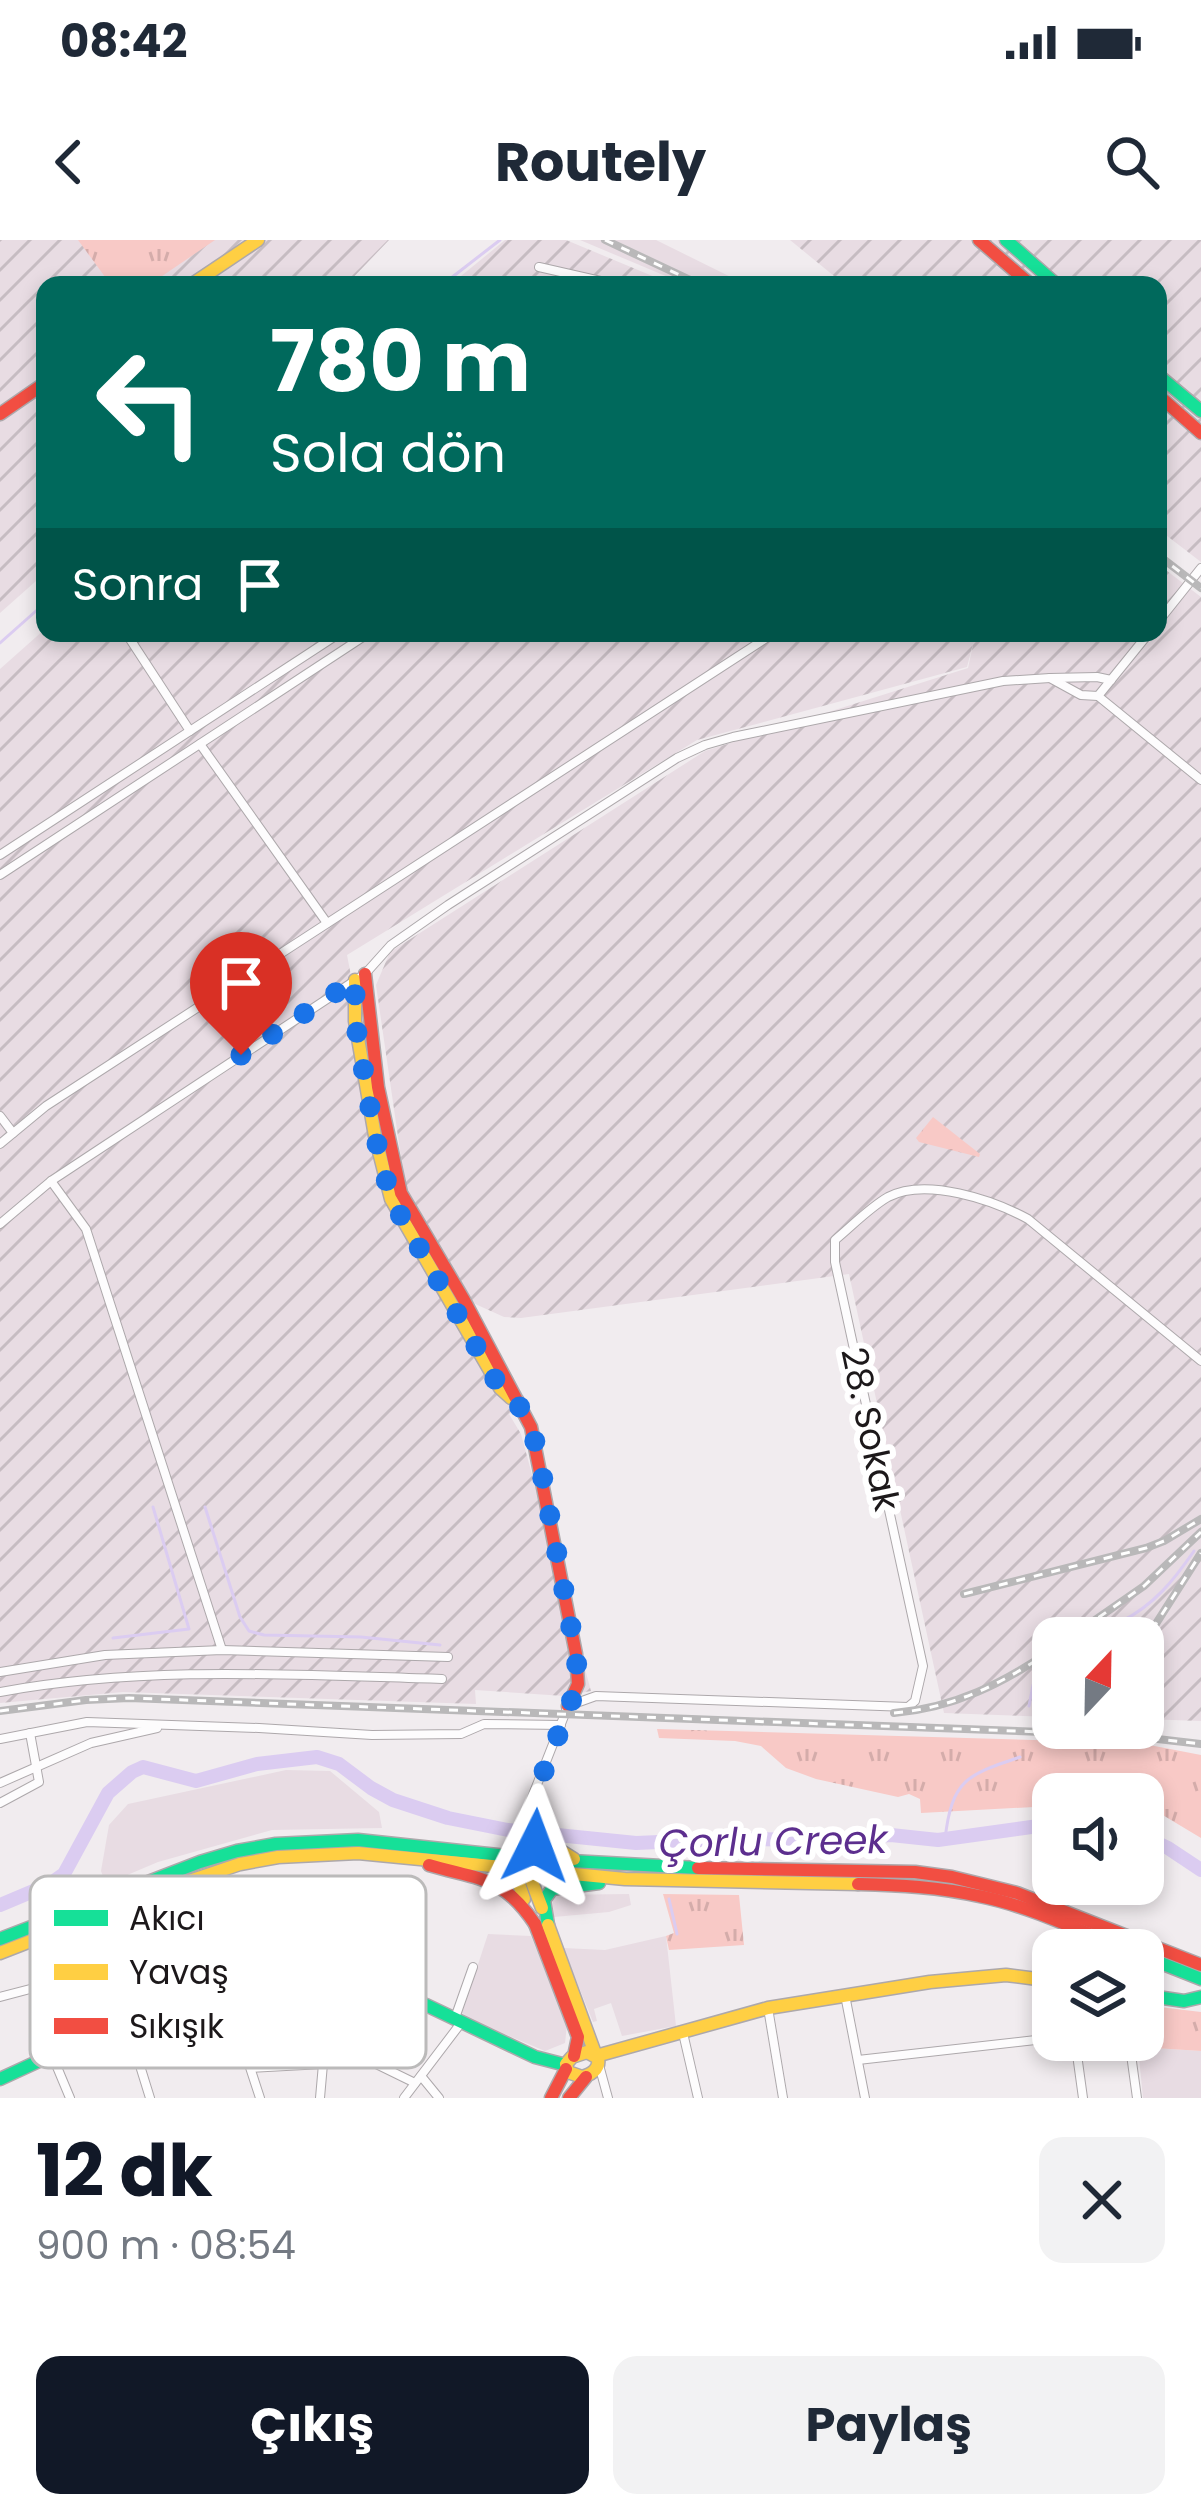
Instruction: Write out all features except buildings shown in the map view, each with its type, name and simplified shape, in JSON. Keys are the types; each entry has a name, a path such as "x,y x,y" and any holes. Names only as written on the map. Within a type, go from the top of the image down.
{"main road":[{"path":"204,276 258,240"},
{"path":"979,240 1021,276"},
{"path":"1006,240 1047,276"},
{"path":"1167,383 1201,411"},
{"path":"0,414 36,389"},
{"path":"1167,403 1201,433"},
{"path":"360,977 401,1193 531,1427 576,1654 578,1684 568,1706"},
{"path":"485,1853 531,1835"},
{"path":"531,1835 578,1862"},
{"path":"531,1835 519,1884 542,1924 600,2059 569,2098"},
{"path":"163,1876 238,1851 314,1840 358,1840 504,1886 542,1924"},
{"path":"404,1851 625,1879 914,1885 1013,1905 1075,1929"},
{"path":"199,1876 240,1864 314,1853 404,1851 485,1853 527,1865 578,1862 915,1872 1017,1893 1201,1965"},
{"path":"551,2098 578,2037 542,1924 544,1900 552,1889 625,1879"},
{"path":"0,1939 30,1927"},
{"path":"0,1953 30,1941"},
{"path":"1164,1964 1201,1979"},
{"path":"426,2007 535,2056 566,2062 586,2052 600,2059 768,2008 930,1982 1006,1975 1032,1978"},
{"path":"1164,1998 1201,1997"},
{"path":"566,2062 577,2076 586,2076"},
{"path":"0,2079 30,2065"}],"street":[{"path":"539,267 578,276"},
{"path":"1167,611 1201,568"},
{"path":"132,642 190,731"},
{"path":"0,855 326,642"},
{"path":"0,874 355,642"},
{"path":"0,1144 46,1106 760,642"},
{"path":"1098,696 1142,642"},
{"path":"1050,678 1082,694 1098,696 1201,780"},
{"path":"0,1224 51,1181 360,977 391,945 448,904 677,758 705,745 769,729 1004,681 1111,680"},
{"path":"200,744 327,923"},
{"path":"0,1116 13,1133"},
{"path":"51,1181 86,1229 221,1650"},
{"name":"28. Sokak","path":"568,1706 596,1696 908,1707 914,1701 923,1666 835,1262 835,1240 888,1198 930,1190 967,1195 1009,1209 1028,1219 1201,1361"},
{"path":"0,1672 105,1655 221,1650 448,1657"},
{"path":"0,1691 105,1677 208,1673 442,1679"},
{"path":"531,1835 534,1797 568,1706"},
{"path":"0,1738 87,1722 372,1735 460,1734 484,1724 560,1725"},
{"path":"0,1783 92,1743 170,1724"},
{"path":"0,1803 40,1782 30,1732"},
{"path":"404,2098 458,2021 473,1967"},
{"path":"0,1997 30,1987"},
{"path":"845,1996 865,2098"},
{"path":"768,2008 783,2098"},
{"path":"683,2033 698,2098"},
{"path":"858,2060 1032,2040"},
{"path":"600,2059 608,2095"},
{"path":"1079,2061 1083,2098"},
{"path":"1132,2061 1137,2098"},
{"path":"57,2068 70,2098"},
{"path":"141,2068 150,2098"},
{"path":"250,2068 260,2098"},
{"path":"320,2098 323,2068"},
{"path":"391,2068 418,2080 439,2098"},
{"path":"586,2076 599,2080 608,2095"}],"shaded area":[{"path":"0,240 389,240 355,276 36,276 36,581 0,613"},
{"path":"505,240 566,240 652,276 461,276"},
{"path":"580,240 656,240 729,276 666,276"},
{"path":"790,240 1201,240 1201,562 1167,536 1167,276 834,276"},
{"path":"1167,571 1201,597 1201,1721 1164,1720 1164,1617 1032,1617 1032,1716 944,1713 849,1274 504,1317 473,1303 437,1241 528,1404 509,1414 521,1434 591,1691 564,1696 475,1690 476,1704 123,1692 0,1703 0,669 36,637 36,642 973,642 967,667 697,740 347,955 377,1110 405,1185 376,985 390,952 705,751 968,668 974,642 1167,642"},
{"path":"286,1770 330,1771 379,1812 382,1828 272,1830 125,1876 103,1876 109,1825 128,1804"},
{"path":"629,1894 631,1905 609,1912 554,1917 552,1895"},
{"path":"488,1934 531,1936 567,2025 565,2043 545,2051 462,2013"},
{"path":"666,1936 676,2026 622,2036 611,2003 594,2009 597,2021 593,2022 563,1948 605,1950"},
{"path":"1164,2049 1201,2051 1201,2098 1143,2098 1139,2061 1164,2061"}],"green space":[{"path":"78,240 215,240 162,276 104,276"},
{"path":"933,1117 979,1157 919,1142 916,1138"},
{"path":"657,1729 1032,1740 1032,1749 1164,1748 1201,1755 1201,1838 1164,1816 1164,1773 1032,1773 1032,1807 921,1813 920,1799 909,1794 898,1797 816,1779 786,1768 761,1746 659,1738"},
{"path":"663,1894 739,1895 744,1945 669,1950 666,1936 674,1933"},
{"path":"1164,2008 1201,2012 1201,2051 1164,2049"}],"waterway":[{"path":"454,276 500,240"},
{"path":"0,643 36,611"},
{"path":"113,1638 189,1629 153,1507"},
{"path":"205,1507 240,1617 249,1631 440,1645"},
{"path":"1128,1617 1162,1591 1194,1551"},
{"path":"1029,1706 1032,1690"},
{"name":"Çorlu Creek","path":"61,1876 108,1793 132,1772 143,1767 196,1781 257,1764 317,1757 339,1764 393,1800 448,1818 508,1830 636,1843 891,1835 938,1840 1032,1827"},
{"path":"945,1839 952,1803 965,1782 1020,1757"},
{"name":"Çorlu Creek","path":"1164,1846 1201,1870"},
{"name":"Çorlu Creek","path":"0,1905 30,1892"},
{"path":"669,1899 677,1934"}],"railway":[{"path":"605,240 682,276"},
{"path":"1167,562 1201,588"},
{"path":"964,1594 1146,1548 1201,1519"},
{"path":"1099,1617 1144,1586 1201,1532"},
{"path":"1160,1617 1201,1553"},
{"path":"894,1713 937,1706 978,1692 1032,1663"},
{"path":"0,1711 129,1698 1123,1735 1201,1744"}],"traffic: fast":[{"path":"1006,240 1047,276"},
{"path":"1167,383 1201,411"},
{"path":"164,1876 237,1851 358,1840 535,1859 698,1868"},
{"path":"548,1925 544,1900 552,1889 599,1883"},
{"path":"0,1939 30,1927"},
{"path":"1164,1964 1201,1979"},
{"path":"1164,1998 1201,1997"},
{"path":"426,2005 535,2057 566,2065"},
{"path":"0,2079 30,2065"}],"traffic: slow":[{"path":"204,276 258,240"},
{"path":"355,980 355,1021 391,1199 500,1388 511,1398"},
{"path":"524,1899 519,1884 525,1834"},
{"path":"536,1835 532,1882 542,1908"},
{"path":"536,1835 574,1859"},
{"path":"204,1876 278,1857 358,1853 625,1879 858,1884"},
{"path":"548,1925 596,2056 768,2008 930,1982 1006,1975 1032,1978"},
{"path":"0,1953 30,1941"},
{"path":"587,2052 598,2058 594,2070 582,2077 568,2072 566,2064 572,2057 587,2052"}],"traffic: jam":[{"path":"979,240 1021,276"},
{"path":"0,414 36,389"},
{"path":"1167,403 1201,433"},
{"path":"365,974 378,1087 401,1193 531,1427 576,1654 578,1684 568,1706"},
{"path":"429,1865 501,1888 535,1924"},
{"path":"698,1868 915,1872 952,1877 1017,1893 1201,1965"},
{"path":"858,1884 964,1893 1036,1912 1078,1929"},
{"path":"535,1924 578,2037 574,2056"},
{"path":"551,2098 566,2069"},
{"path":"569,2098 586,2077"}],"route":[{"path":"241,1055 355,980 355,1021 391,1199 500,1388 518,1404 531,1427 568,1605 578,1684 534,1797 538,1810 535,1846"}]}
